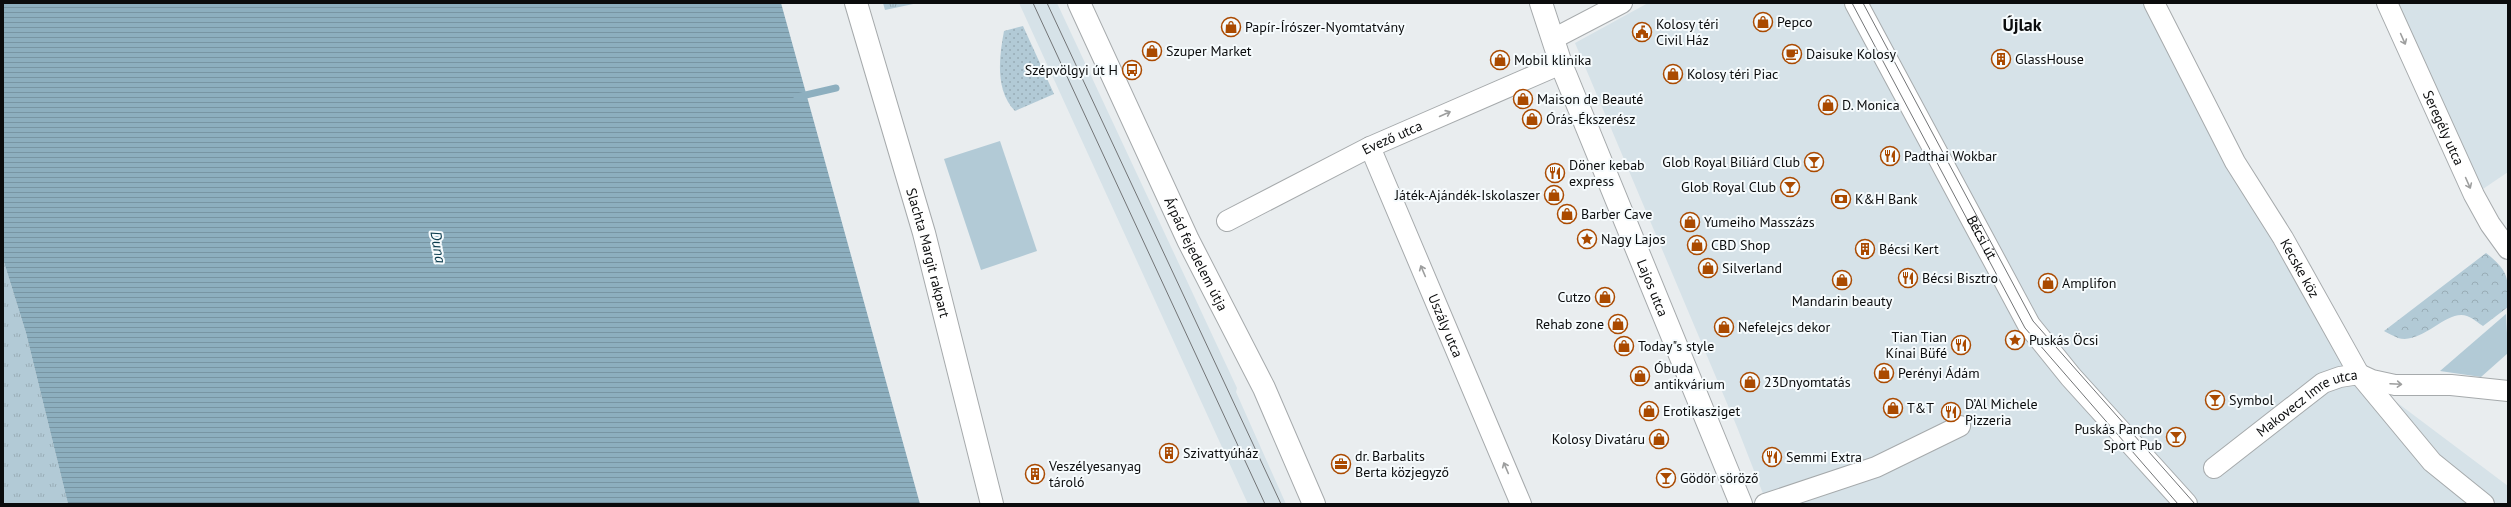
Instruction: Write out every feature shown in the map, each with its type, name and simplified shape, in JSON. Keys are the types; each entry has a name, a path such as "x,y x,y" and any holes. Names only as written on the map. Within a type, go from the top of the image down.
{"street":[{"name":"Slachta Margit rakpart","path":"856,3 924,233 992,504"},
{"name":"Árpád fejedelem útja","path":"1079,3 1188,240 1264,388 1314,504"},
{"name":"Lajos utca","path":"1541,3 1561,64 1741,504"},
{"path":"1553,39 1622,3"},
{"name":"Bécsi út","path":"1856,3 2029,325 2071,377 2186,504"},
{"name":"Kecske köz","path":"2154,3 2235,162 2284,238 2359,374 2432,462 2484,504"},
{"name":"Seregély utca","path":"2387,3 2474,195 2490,224 2508,249"},
{"name":"Evező utca","path":"1227,221 1370,147 1561,64"},
{"name":"Uszály utca","path":"1370,147 1521,504"},
{"name":"Makovecz Imre utca","path":"2214,468 2323,383 2340,377 2359,374 2372,380 2395,385 2451,385 2508,391"},
{"path":"1765,504 1876,467 1960,426"}],"shaded area":[{"path":"1019,3 1057,3 1237,388 1236,392 1286,504 1248,504"},
{"path":"1648,3 2150,3 2359,374 2508,486 2508,504 1767,504 1737,427 1575,43"},
{"path":"2387,3 2508,3 2508,172 2474,195"}],"green space":[{"path":"883,3 918,3 885,10"},
{"path":"1023,26 1054,94 1015,111 1009,103 1001,84 1001,52 1004,31"},
{"path":"1000,141 1037,251 981,270 944,159"},
{"path":"2486,253 2500,265 2504,271 2508,289 2508,307 2483,326 2467,316 2459,315 2451,317 2416,337 2407,339 2398,338 2384,331"},
{"path":"3,259 26,333 68,504 3,504"},
{"path":"2506,314 2508,353 2481,377 2440,371"}],"water":[{"name":"Duna","path":"3,3 781,3 920,504 68,504 26,333 3,259"}],"waterway":[{"path":"797,97 836,88"}],"tram line":[{"path":"1033,3 1265,504"},
{"path":"1047,3 1281,504"},
{"path":"1852,3 2025,328 2178,504"},
{"path":"1863,3 2033,321 2195,504"}],"place":[{"name":"Pepco","path":"1763,22"},
{"name":"Papír-Írószer-Nyomtatvány","path":"1231,27"},
{"name":"Kolosy téri Civil Ház","path":"1642,32"},
{"name":"Szuper Market","path":"1152,51"},
{"name":"Daisuke Kolosy","path":"1792,54"},
{"name":"GlassHouse","path":"2001,59"},
{"name":"Mobil klinika","path":"1500,60"},
{"name":"Szépvölgyi út H","path":"1132,70"},
{"name":"Kolosy téri Piac","path":"1673,74"},
{"name":"Maison de Beauté","path":"1523,99"},
{"name":"D. Monica","path":"1828,105"},
{"name":"Órás-Ékszerész","path":"1532,119"},
{"name":"Padthai Wokbar","path":"1890,156"},
{"name":"Glob Royal Biliárd Club","path":"1814,162"},
{"name":"Döner kebab express","path":"1555,173"},
{"name":"Glob Royal Club","path":"1790,187"},
{"name":"Játék-Ajándék-Iskolaszer","path":"1554,195"},
{"name":"K&H Bank","path":"1841,199"},
{"name":"Barber Cave","path":"1567,214"},
{"name":"Yumeiho Masszázs","path":"1690,222"},
{"name":"Nagy Lajos","path":"1587,239"},
{"name":"CBD Shop","path":"1697,245"},
{"name":"Bécsi Kert","path":"1865,249"},
{"name":"Silverland","path":"1708,268"},
{"name":"Bécsi Bisztro","path":"1908,278"},
{"name":"Mandarin beauty","path":"1842,280"},
{"name":"Amplifon","path":"2048,283"},
{"name":"Cutzo","path":"1605,297"},
{"name":"Rehab zone","path":"1618,324"},
{"name":"Nefelejcs dekor","path":"1724,327"},
{"name":"Puskás Öcsi","path":"2015,340"},
{"name":"Tian Tian Kínai Büfé","path":"1961,345"},
{"name":"Today\"s style","path":"1624,346"},
{"name":"Perényi Ádám","path":"1884,373"},
{"name":"Óbuda antikvárium","path":"1640,376"},
{"name":"23Dnyomtatás","path":"1750,382"},
{"name":"Symbol","path":"2215,400"},
{"name":"T&T","path":"1893,408"},
{"name":"Erotikasziget","path":"1649,411"},
{"name":"D’Al Michele Pizzeria","path":"1951,412"},
{"name":"Puskás Pancho Sport Pub","path":"2176,437"},
{"name":"Kolosy Divatáru","path":"1659,439"},
{"name":"Szivattyúház","path":"1169,453"},
{"name":"Semmi Extra","path":"1772,457"},
{"name":"dr. Barbalits Berta közjegyző","path":"1341,464"},
{"name":"Veszélyesanyag tároló","path":"1035,474"},
{"name":"Gödör söröző","path":"1666,478"}],"district":[{"name":"Újlak","path":"2022,25"}]}
